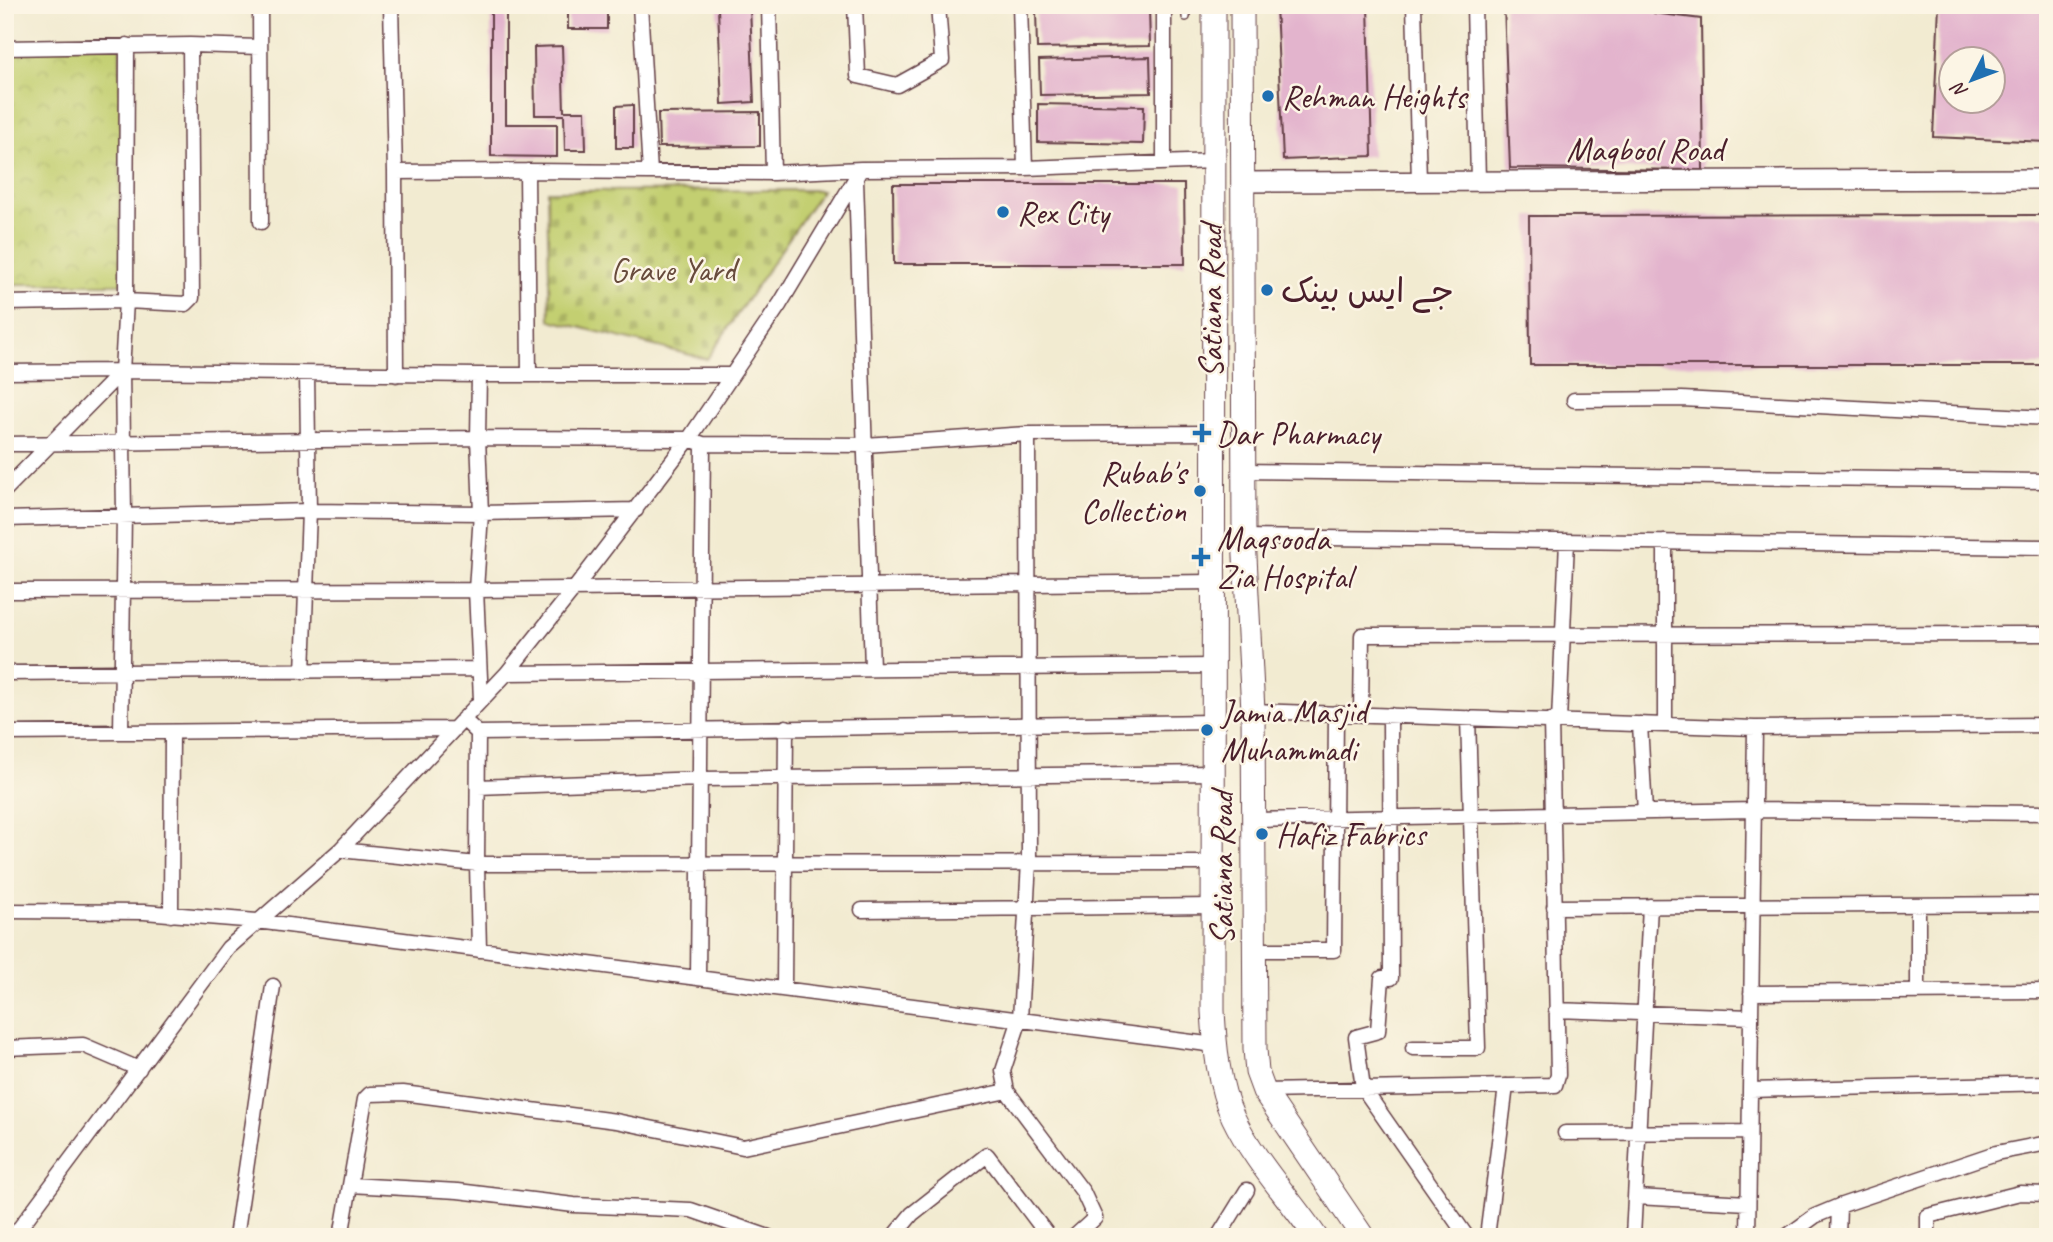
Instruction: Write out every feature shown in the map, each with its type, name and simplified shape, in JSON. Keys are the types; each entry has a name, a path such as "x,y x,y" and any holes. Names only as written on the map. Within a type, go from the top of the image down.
{"main road":[{"name":"Satiana Road","path":"1213,5 1215,1045 1223,1085 1233,1115 1247,1141 1316,1237"},
{"name":"Satiana Road","path":"1242,5 1243,537 1254,711 1257,1072 1264,1091 1363,1237"},
{"path":"1278,1184 1310,1161"}],"street":[{"path":"260,5 261,222"},
{"path":"391,5 396,375"},
{"path":"640,5 650,172"},
{"path":"768,5 773,173"},
{"path":"855,5 858,76 897,85 942,60 938,5"},
{"path":"1020,5 1025,167"},
{"path":"1164,5 1164,163"},
{"path":"1414,5 1419,181"},
{"path":"1475,5 1478,181"},
{"path":"5,48 127,45 260,47"},
{"path":"121,732 124,514 122,371 126,302 127,45"},
{"path":"5,303 186,304 192,298 190,45"},
{"path":"395,172 859,174 1214,161"},
{"path":"527,171 529,375"},
{"path":"13,1237 228,948 340,850 507,673 636,510 696,441 730,375 780,303 859,174"},
{"path":"859,174 872,668"},
{"name":"Maqbool Road","path":"1243,182 2048,179"},
{"path":"5,490 122,371"},
{"path":"5,372 730,375"},
{"path":"303,672 309,511 307,374"},
{"path":"479,375 481,513 476,590 481,700"},
{"path":"1574,400 1682,399 2048,418"},
{"path":"5,444 478,438 865,445 1028,434 1214,433"},
{"path":"1028,434 1029,862 1020,1019 1003,1071 1007,1091 1083,1192 1095,1218 1074,1237"},
{"path":"696,441 701,587 698,977"},
{"path":"1243,470 2048,481"},
{"path":"5,519 309,511 481,513 636,510"},
{"path":"1243,537 2048,547"},
{"path":"1264,1091 1555,1085 1558,1075 1553,814 1555,721 1563,635 1567,541"},
{"path":"1665,542 1665,724"},
{"path":"5,591 476,590 1214,582"},
{"path":"1361,714 1362,635 2048,634"},
{"path":"507,673 1213,666"},
{"path":"5,673 478,669"},
{"path":"1254,711 1755,728 2048,725"},
{"path":"1254,950 1334,950 1335,713"},
{"path":"1390,715 1391,978 1382,978 1378,1031 1356,1037 1363,1088 1467,1237"},
{"path":"1413,1048 1478,1048 1468,718"},
{"path":"478,733 1214,722"},
{"path":"1640,724 1645,812"},
{"path":"5,733 172,733 473,725 478,733 479,950"},
{"path":"784,988 786,727"},
{"path":"1748,1237 1755,728"},
{"path":"172,733 172,915"},
{"path":"478,787 700,779 1213,774"},
{"path":"1255,820 1754,810 2048,813"},
{"path":"340,850 477,863 1213,863"},
{"path":"1554,908 2048,904"},
{"path":"1918,992 1919,905"},
{"path":"862,909 1213,906"},
{"path":"1633,1237 1650,906"},
{"path":"5,911 144,912 257,921 1215,1045"},
{"path":"236,1237 273,986"},
{"path":"1751,993 2048,991"},
{"path":"1556,1010 1751,1017"},
{"path":"5,1048 83,1045 139,1069"},
{"path":"1750,1090 2048,1083"},
{"path":"1487,1237 1506,1086"},
{"path":"341,1237 365,1099 370,1094 403,1093 616,1121 743,1147 1007,1091"},
{"path":"1564,1133 1749,1132"},
{"path":"1786,1237 1815,1216 1839,1206 1996,1153 2048,1143"},
{"path":"893,1237 912,1214 987,1155 1049,1237"},
{"path":"350,1185 458,1191 573,1205 691,1210 769,1237"},
{"path":"1218,1237 1247,1189"},
{"path":"1928,1237 1928,1216 2020,1193 2048,1194"},
{"path":"1636,1197 1748,1203"},
{"path":"1838,1237 1839,1206"}],"lane":[{"path":"1186,5 1186,17"}],"green space":[{"path":"120,45 121,284 5,284 5,48"},
{"name":"Grave Yard","path":"822,190 707,359 550,320 547,191"}],"building":[{"path":"491,5 506,5 506,124 557,124 557,157 491,156"},
{"path":"568,5 607,5 607,29 568,29"},
{"path":"1276,5 1368,5 1372,156 1283,160"},
{"path":"1504,5 1653,5 1654,13 1701,19 1703,170 1510,168"},
{"path":"1939,5 2048,5 2048,142 1933,137"},
{"path":"750,7 754,102 722,104 718,8"},
{"path":"1149,8 1150,46 1037,48 1036,10"},
{"path":"562,46 564,111 585,111 586,150 565,150 564,115 535,115 534,47"},
{"path":"1150,57 1151,93 1040,95 1039,60"},
{"path":"1038,104 1144,106 1143,144 1038,142"},
{"path":"633,105 633,148 616,148 616,106"},
{"path":"760,112 760,146 659,147 658,113"},
{"path":"893,184 1184,184 1185,264 894,264"},
{"path":"2048,215 2048,365 1530,365 1529,216"}],"place":[{"name":"Rehman Heights","path":"1268,96"},
{"name":"Rex City","path":"1003,212"},
{"name":"جے ایس بینک","path":"1267,290"},
{"name":"Dar Pharmacy","path":"1202,433"},
{"name":"Rubab's Collection","path":"1200,491"},
{"name":"Maqsooda Zia Hospital","path":"1201,557"},
{"name":"Jamia Masjid Muhammadi","path":"1207,730"},
{"name":"Hafiz Fabrics","path":"1262,834"}]}
